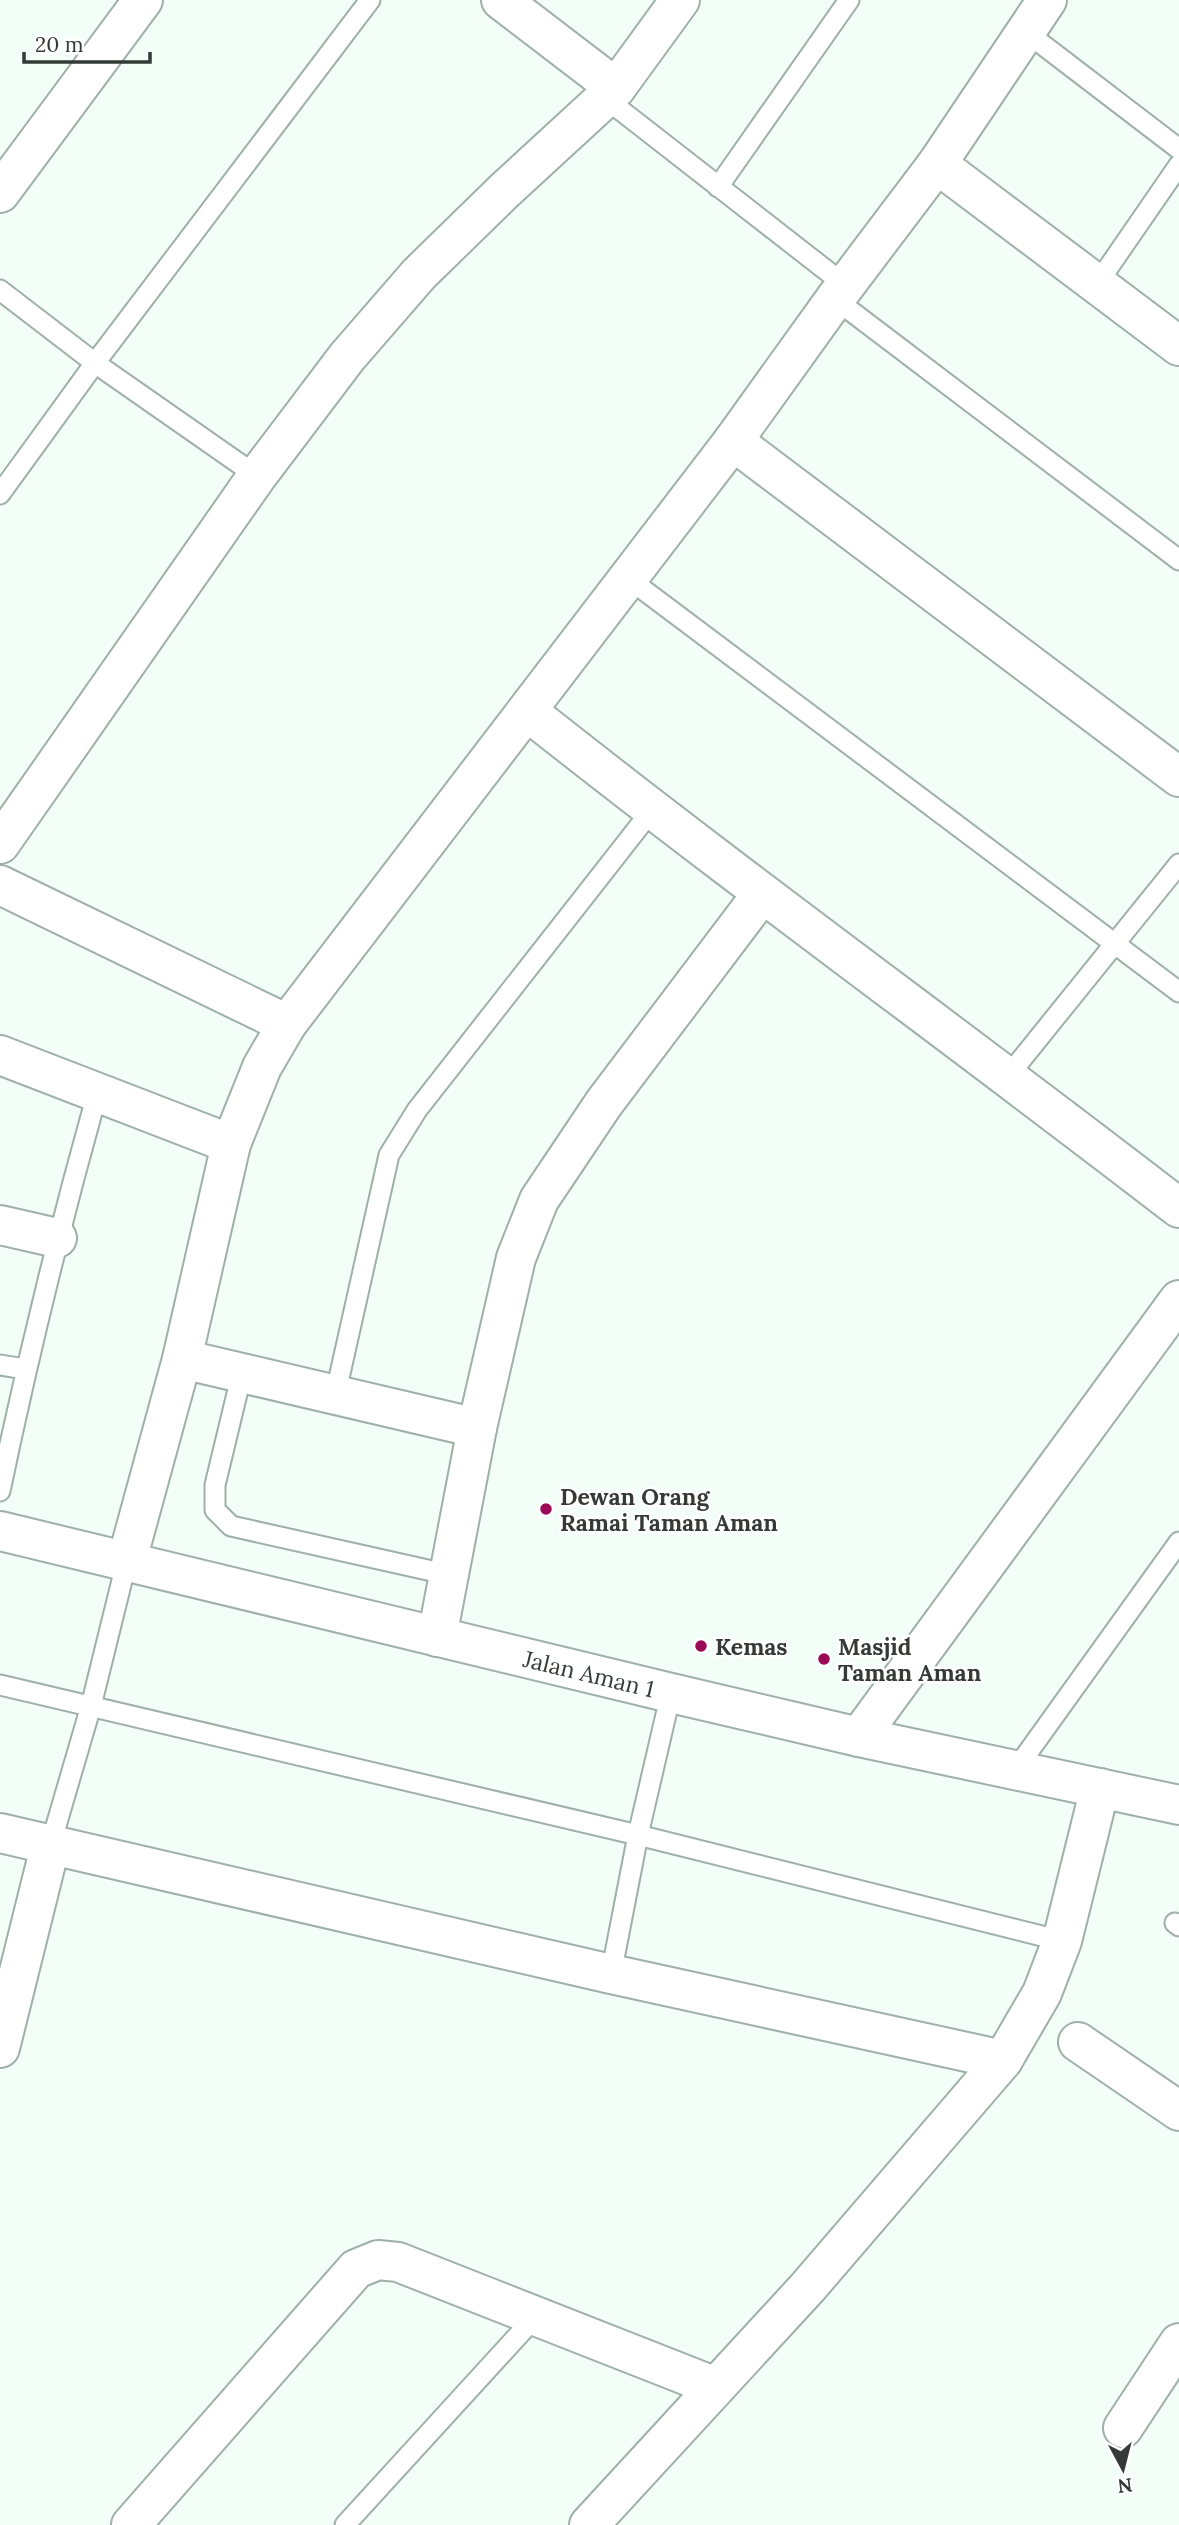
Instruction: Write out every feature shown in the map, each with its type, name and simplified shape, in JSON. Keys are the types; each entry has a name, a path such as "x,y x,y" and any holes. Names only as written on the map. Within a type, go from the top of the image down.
{"street":[{"path":"4,176 143,0"},
{"path":"500,0 611,93"},
{"path":"0,844 257,476 347,357 419,274 503,191 611,93 680,0"},
{"path":"127,1560 182,1359 231,1144 262,1068 287,1024 733,441 840,292 937,164 1047,0"},
{"path":"937,164 1179,346"},
{"path":"733,441 1179,777"},
{"path":"527,711 762,894 1008,1076 1179,1208"},
{"path":"0,885 287,1024"},
{"path":"437,1637 477,1428 516,1258 539,1200 604,1103 762,894"},
{"path":"0,1055 231,1144"},
{"path":"0,1225 57,1238"},
{"path":"859,1737 1179,1300"},
{"path":"182,1359 477,1428"},
{"name":"Jalan Aman 1","path":"0,1531 859,1737 1179,1805"},
{"path":"589,2525 808,2287 1003,2060 1042,1993 1062,1941 1100,1788"},
{"path":"0,1833 611,1974 1003,2060"},
{"path":"0,2048 51,1843"},
{"path":"1078,2042 1179,2111"},
{"path":"131,2525 356,2269 378,2260 398,2262 716,2387"},
{"path":"1123,2428 1179,2343"}],"lane":[{"path":"0,494 95,363 370,0"},
{"path":"718,187 849,0"},
{"path":"1026,32 1179,149"},
{"path":"611,93 840,292 1179,560"},
{"path":"1097,284 1179,165"},
{"path":"0,290 95,363 257,476"},
{"path":"629,579 1179,992"},
{"path":"335,1396 389,1155 417,1110 652,810"},
{"path":"1008,1076 1179,864"},
{"path":"0,1491 25,1369 57,1238 97,1094"},
{"path":"0,1365 25,1369"},
{"path":"242,1373 215,1485 215,1510 231,1526 450,1575"},
{"path":"1016,1769 1179,1542"},
{"path":"51,1843 90,1706 127,1560"},
{"path":"0,1685 638,1835 1062,1941"},
{"path":"611,1974 638,1835 671,1693"},
{"path":"345,2525 536,2316"}],"place":[{"name":"Dewan Orang Ramai Taman Aman","path":"546,1509"},
{"name":"Kemas","path":"701,1646"},
{"name":"Masjid Taman Aman","path":"824,1659"}]}
